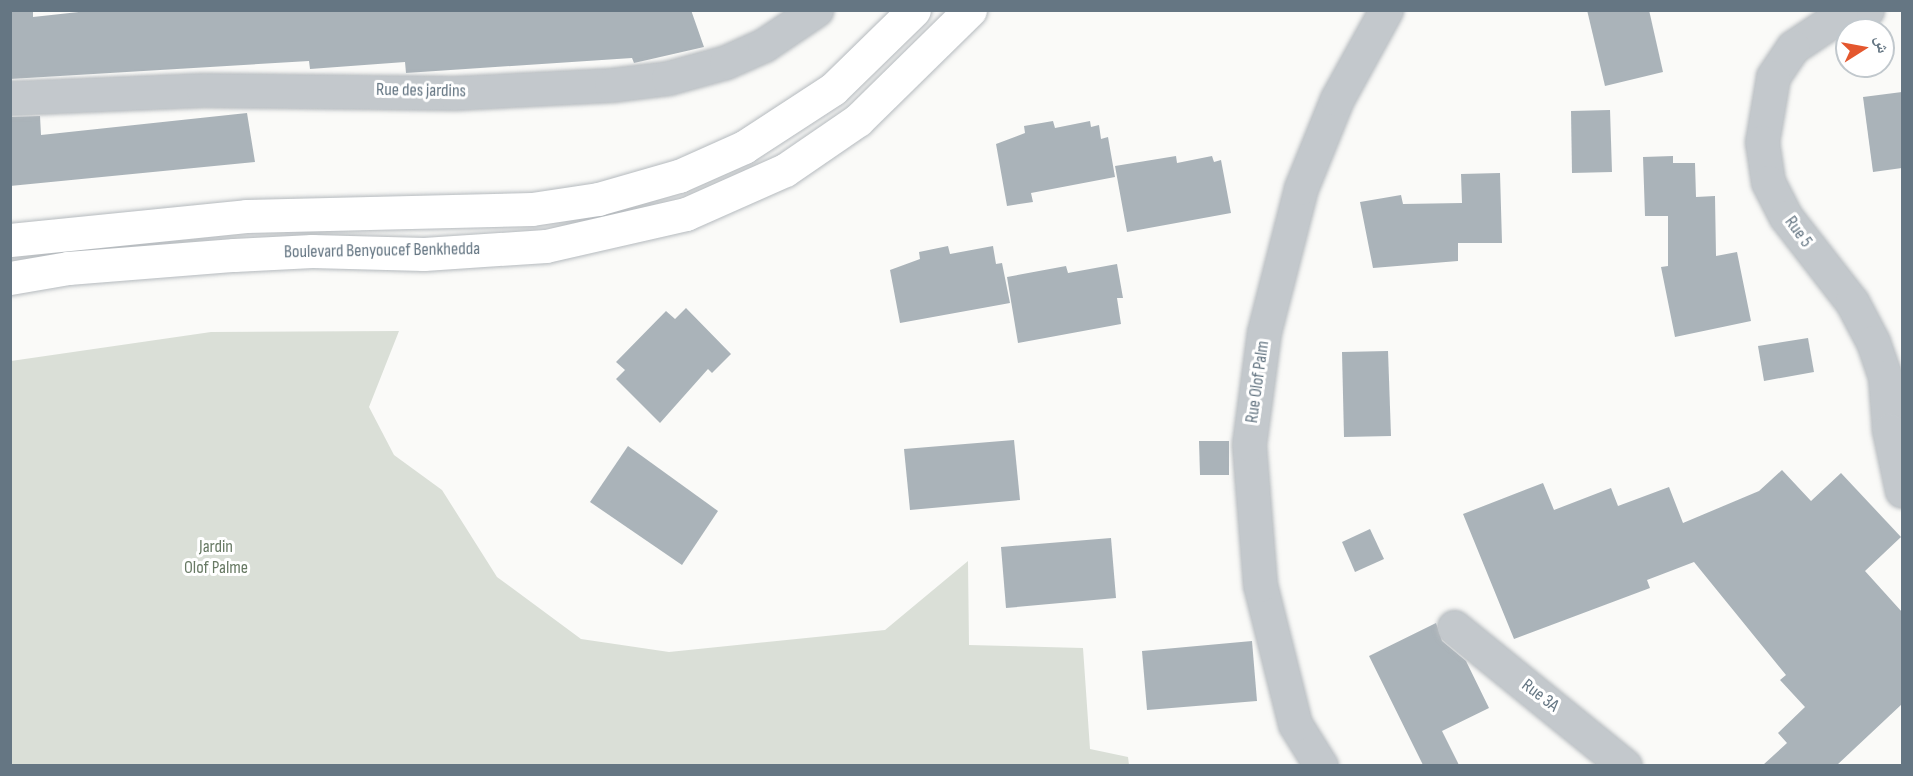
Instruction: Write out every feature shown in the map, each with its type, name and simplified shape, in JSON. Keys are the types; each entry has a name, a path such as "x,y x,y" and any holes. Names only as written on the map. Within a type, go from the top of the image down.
{"main road":[{"path":"10,240 246,216 532,209 598,199 679,176 744,147 833,89 914,10"},
{"name":"Boulevard Benyoucef Benkhedda","path":"10,278 68,268 312,250 424,254 546,246 686,214 785,170 858,120 970,10"}],"street":[{"name":"Rue des jardins","path":"10,98 214,90 453,93 610,85 668,78 726,62 764,45 816,10"},
{"name":"Rue Olof Palm","path":"1321,765 1295,724 1260,585 1249,444 1264,332 1301,188 1337,99 1386,10"},
{"name":"Rue 5","path":"1867,10 1841,15 1793,47 1773,77 1762,142 1768,182 1786,217 1852,302 1873,342 1885,377 1889,430 1902,491"},
{"name":"Rue 3A","path":"1454,627 1625,765"}],"green space":[{"name":"Jardin Olof Palme","path":"399,331 369,407 394,455 442,490 497,577 581,639 669,652 885,630 968,561 969,645 1083,648 1090,749 1128,757 1129,765 11,765 11,361 211,332"}],"building":[{"path":"10,10 33,10 33,17 97,10 691,10 704,47 634,63 632,58 406,73 405,62 310,69 309,61 10,79"},
{"path":"1587,10 1649,10 1663,72 1605,86"},
{"path":"1902,92 1902,168 1873,172 1863,97"},
{"path":"1610,110 1612,172 1572,173 1571,111"},
{"path":"247,113 255,162 10,186 10,117 40,116 41,135"},
{"path":"1053,121 1055,128 1090,121 1091,127 1099,125 1101,139 1108,137 1115,177 1031,193 1033,202 1007,206 996,144 1025,133 1024,126"},
{"path":"1176,156 1177,163 1212,156 1214,162 1221,160 1231,213 1127,232 1115,166"},
{"path":"1673,156 1673,163 1695,163 1696,197 1715,196 1716,256 1737,252 1751,321 1675,337 1661,267 1668,266 1668,216 1645,216 1643,157"},
{"path":"1500,173 1502,243 1458,243 1458,261 1373,268 1360,202 1401,195 1403,204 1462,203 1461,174"},
{"path":"948,246 950,254 993,246 996,264 1002,263 1010,303 900,323 890,270 920,259 919,252"},
{"path":"1117,264 1123,298 1117,298 1121,324 1018,343 1007,277 1066,266 1068,273"},
{"path":"686,308 731,354 712,373 708,369 660,423 616,379 625,370 616,362 666,311 675,319"},
{"path":"1808,338 1814,372 1764,381 1758,346"},
{"path":"1388,351 1391,436 1344,437 1342,352"},
{"path":"1014,440 1020,500 910,510 904,449"},
{"path":"1199,441 1229,441 1229,475 1200,475"},
{"path":"628,446 718,511 682,565 590,502"},
{"path":"1782,470 1811,501 1841,473 1901,537 1865,571 1902,612 1902,704 1837,765 1763,765 1787,743 1778,733 1805,707 1780,680 1786,675 1694,562 1647,580 1650,588 1514,639 1463,514 1543,483 1554,510 1611,488 1618,506 1669,487 1683,523 1759,491"},
{"path":"1370,529 1384,559 1355,572 1342,542"},
{"path":"1111,538 1116,598 1006,608 1001,547"},
{"path":"1436,623 1442,641 1466,661 1489,708 1442,731 1459,765 1423,765 1369,656"},
{"path":"1252,641 1257,701 1147,710 1142,651"}]}
